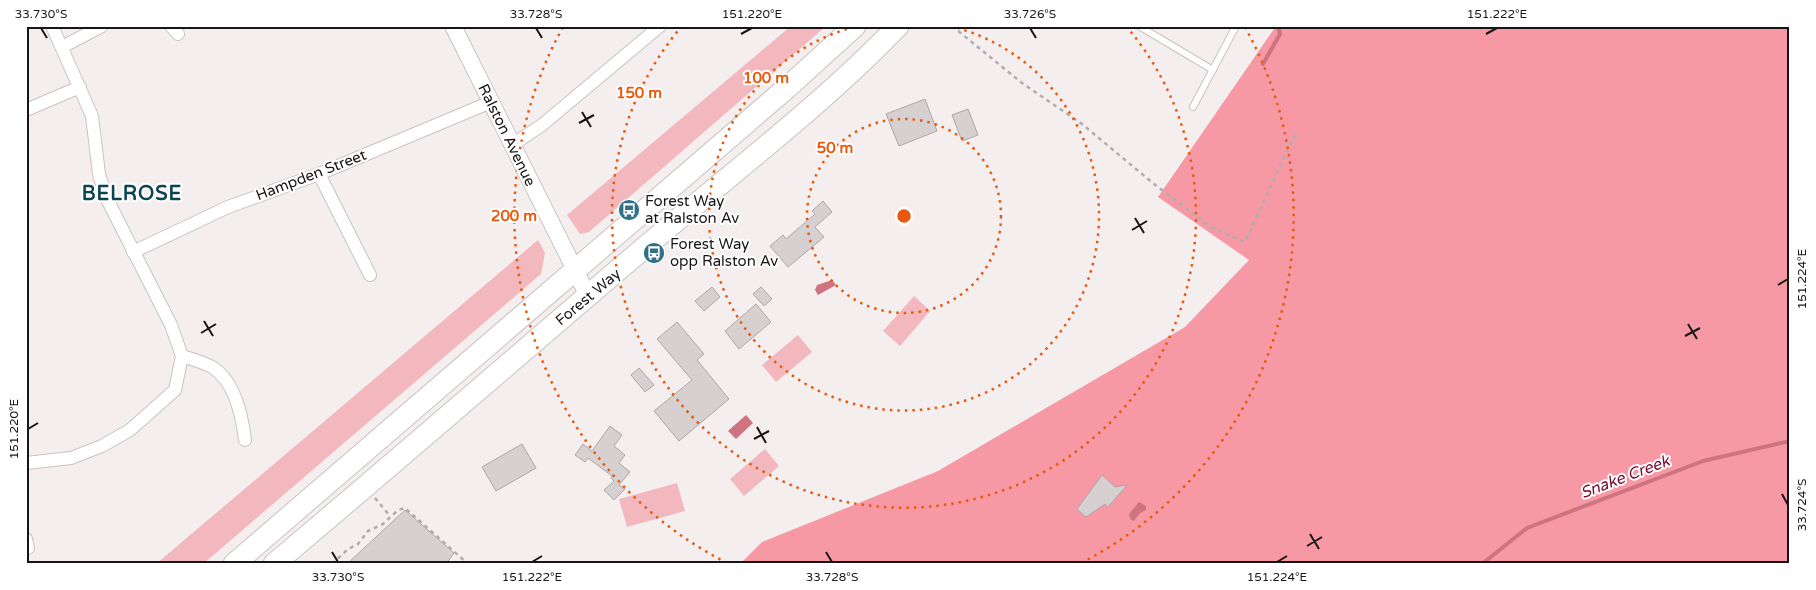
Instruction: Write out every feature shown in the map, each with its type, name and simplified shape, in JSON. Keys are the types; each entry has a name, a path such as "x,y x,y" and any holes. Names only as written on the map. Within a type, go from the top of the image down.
{"main road":[{"name":"Forest Way","path":"234,564 836,46 855,26"},
{"name":"Forest Way","path":"274,564 824,98 861,65 898,26"}],"street":[{"path":"26,463 71,458 102,446 130,430 176,390 182,356 171,326 104,190 99,174 92,116 52,26"},
{"path":"62,47 102,26"},
{"name":"Ralston Avenue","path":"453,26 588,296"},
{"path":"512,145 542,125 656,28"},
{"path":"26,110 80,87"},
{"name":"Hampden Street","path":"133,252 228,207 319,174 490,102"},
{"path":"319,174 370,275"},
{"path":"182,356 213,368 232,389 243,422 244,440"}],"lane":[{"path":"1139,26 1212,70"},
{"path":"1193,108 1236,26"}],"path":[{"path":"952,26 1022,83 1082,124 1154,184 1211,227 1245,242 1290,144 1299,132"},
{"path":"373,496 390,516"},
{"path":"332,564 348,549 358,544 368,532 384,524 390,516 405,508 468,564"}],"shaded area":[{"path":"791,26 826,26 589,232 580,234 567,215"},
{"path":"1276,26 1790,26 1790,564 740,564 762,542 938,471 1185,327 1249,260 1158,197"},
{"path":"538,240 545,253 541,274 203,564 156,564"},
{"path":"832,280 836,285 818,295 815,290 817,285"},
{"path":"914,296 930,311 900,346 883,331"},
{"path":"798,335 812,352 776,382 762,365"},
{"path":"746,415 753,423 736,439 728,431"},
{"path":"765,449 779,466 744,496 730,479"},
{"path":"677,483 685,511 627,527 619,499"},
{"path":"1139,502 1146,506 1146,510 1140,513 1134,521 1131,520 1129,514"}],"building":[{"path":"925,99 937,131 899,146 886,114"},
{"path":"968,109 978,135 962,141 952,115"},
{"path":"823,201 832,212 815,227 824,237 788,267 770,246 783,235 786,239 815,214 812,211"},
{"path":"712,287 720,297 704,311 695,301"},
{"path":"761,287 772,299 764,306 753,294"},
{"path":"756,304 771,322 739,349 725,331"},
{"path":"677,322 704,354 697,360 729,399 679,441 654,411 692,380 657,339"},
{"path":"639,368 654,385 645,392 631,375"},
{"path":"610,426 622,435 614,446 625,455 619,463 630,472 619,485 625,489 614,500 604,490 614,481 611,478 612,476 588,458 585,462 575,455 583,444 592,451"},
{"path":"522,444 536,468 496,491 482,467"},
{"path":"1102,475 1115,487 1127,485 1108,507 1105,504 1086,517 1077,509"},
{"path":"405,510 454,553 446,564 347,564"}],"waterway":[{"path":"1263,64 1280,34 1278,26"},
{"name":"Snake Creek","path":"1482,564 1527,528 1703,461 1790,441"}],"place":[{"name":"Forest Way at Ralston Av","path":"629,210"},
{"name":"Forest Way opp Ralston Av","path":"654,253"}],"district":[{"name":"BELROSE","path":"132,194"}]}
